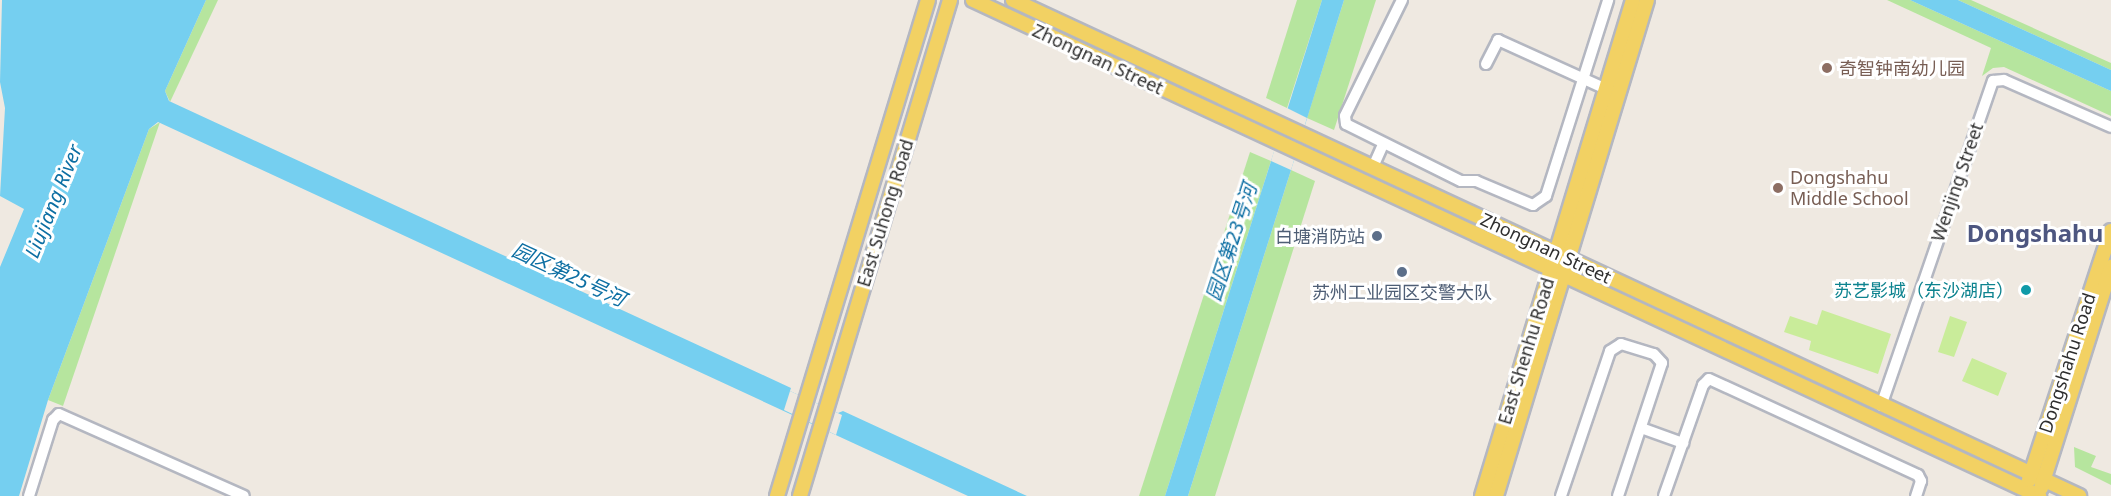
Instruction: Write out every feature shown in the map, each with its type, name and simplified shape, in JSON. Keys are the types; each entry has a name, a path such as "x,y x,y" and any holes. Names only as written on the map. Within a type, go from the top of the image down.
{"main road":[{"name":"East Suhong Road","path":"777,496 928,0"},
{"name":"East Suhong Road","path":"800,496 950,0"},
{"name":"Zhongnan Street","path":"974,0 2033,495"},
{"name":"Zhongnan Street","path":"1013,0 1562,254 1881,406 2079,496"},
{"name":"East Shenhu Road","path":"1496,496 1606,89 1634,0"},
{"name":"East Shenhu Road","path":"1562,254 1647,0"},
{"name":"Dongshahu Road","path":"2033,495 2111,231"},
{"name":"Dongshahu Road","path":"2037,477 2111,267"},
{"name":"East Shenhu Road","path":"1482,496 1557,272"}],"street":[{"path":"1402,0 1345,116 1349,127 1461,181 1476,181 1538,204 1546,196 1608,0"},
{"path":"1486,64 1498,40 1581,80 1606,89"},
{"name":"Wenjing Street","path":"1881,406 1993,81 2004,80 2111,127"},
{"path":"1373,167 1383,145"},
{"path":"1560,496 1610,351 1617,344 1654,354 1662,363 1617,496"},
{"path":"1664,496 1703,385 1714,379 1918,475 1921,481 1916,496"},
{"path":"28,496 53,420 59,414 244,496"},
{"path":"1641,428 1683,443"}],"green space":[{"path":"206,0 218,0 170,102 165,91"},
{"path":"1297,0 1322,0 1287,108 1266,98"},
{"path":"1344,0 1376,0 1334,130 1307,118"},
{"path":"1887,0 1910,0 2111,91 2111,116 2004,67 1993,68 1982,76 1991,48"},
{"path":"1958,0 1971,0 2111,63 2111,70"},
{"path":"160,122 63,406 48,400 149,129"},
{"path":"1250,152 1271,161 1165,496 1139,496"},
{"path":"1291,170 1315,181 1215,496 1188,496"},
{"path":"1822,310 1891,334 1878,374 1809,350 1811,341 1784,332 1790,316 1817,325"},
{"path":"1950,316 1967,322 1954,357 1938,352"},
{"path":"1972,358 2007,373 1998,396 1962,381"},
{"path":"2074,447 2096,456 2091,467 2111,474 2111,485 2075,467"}],"water":[{"name":"Liujiang River","path":"2,0 206,0 165,91 169,101 791,388 790,391 838,413 843,411 1027,496 968,496 158,122 149,129 48,400 19,496 0,496 0,267 24,209 0,196 5,108 0,82"},
{"path":"1322,0 1344,0 1188,496 1165,496"},
{"path":"1910,0 1958,0 2111,70 2111,91"}],"pier":[{"path":"1287,108 1307,118 1291,170 1271,161"},
{"path":"790,391 842,415 836,435 784,410"}],"place":[{"name":"奇智钟南幼儿园","path":"1827,68"},
{"name":"Dongshahu Middle School","path":"1778,188"},
{"name":"白塘消防站","path":"1377,236"},
{"name":"苏州工业园区交警大队","path":"1402,272"},
{"name":"苏艺影城（东沙湖店）","path":"2026,290"}],"district":[{"name":"Dongshahu","path":"2035,233"}],"water label":[{"name":"园区第23号河","path":"1231,242"},
{"name":"园区第25号河","path":"569,274"}]}
